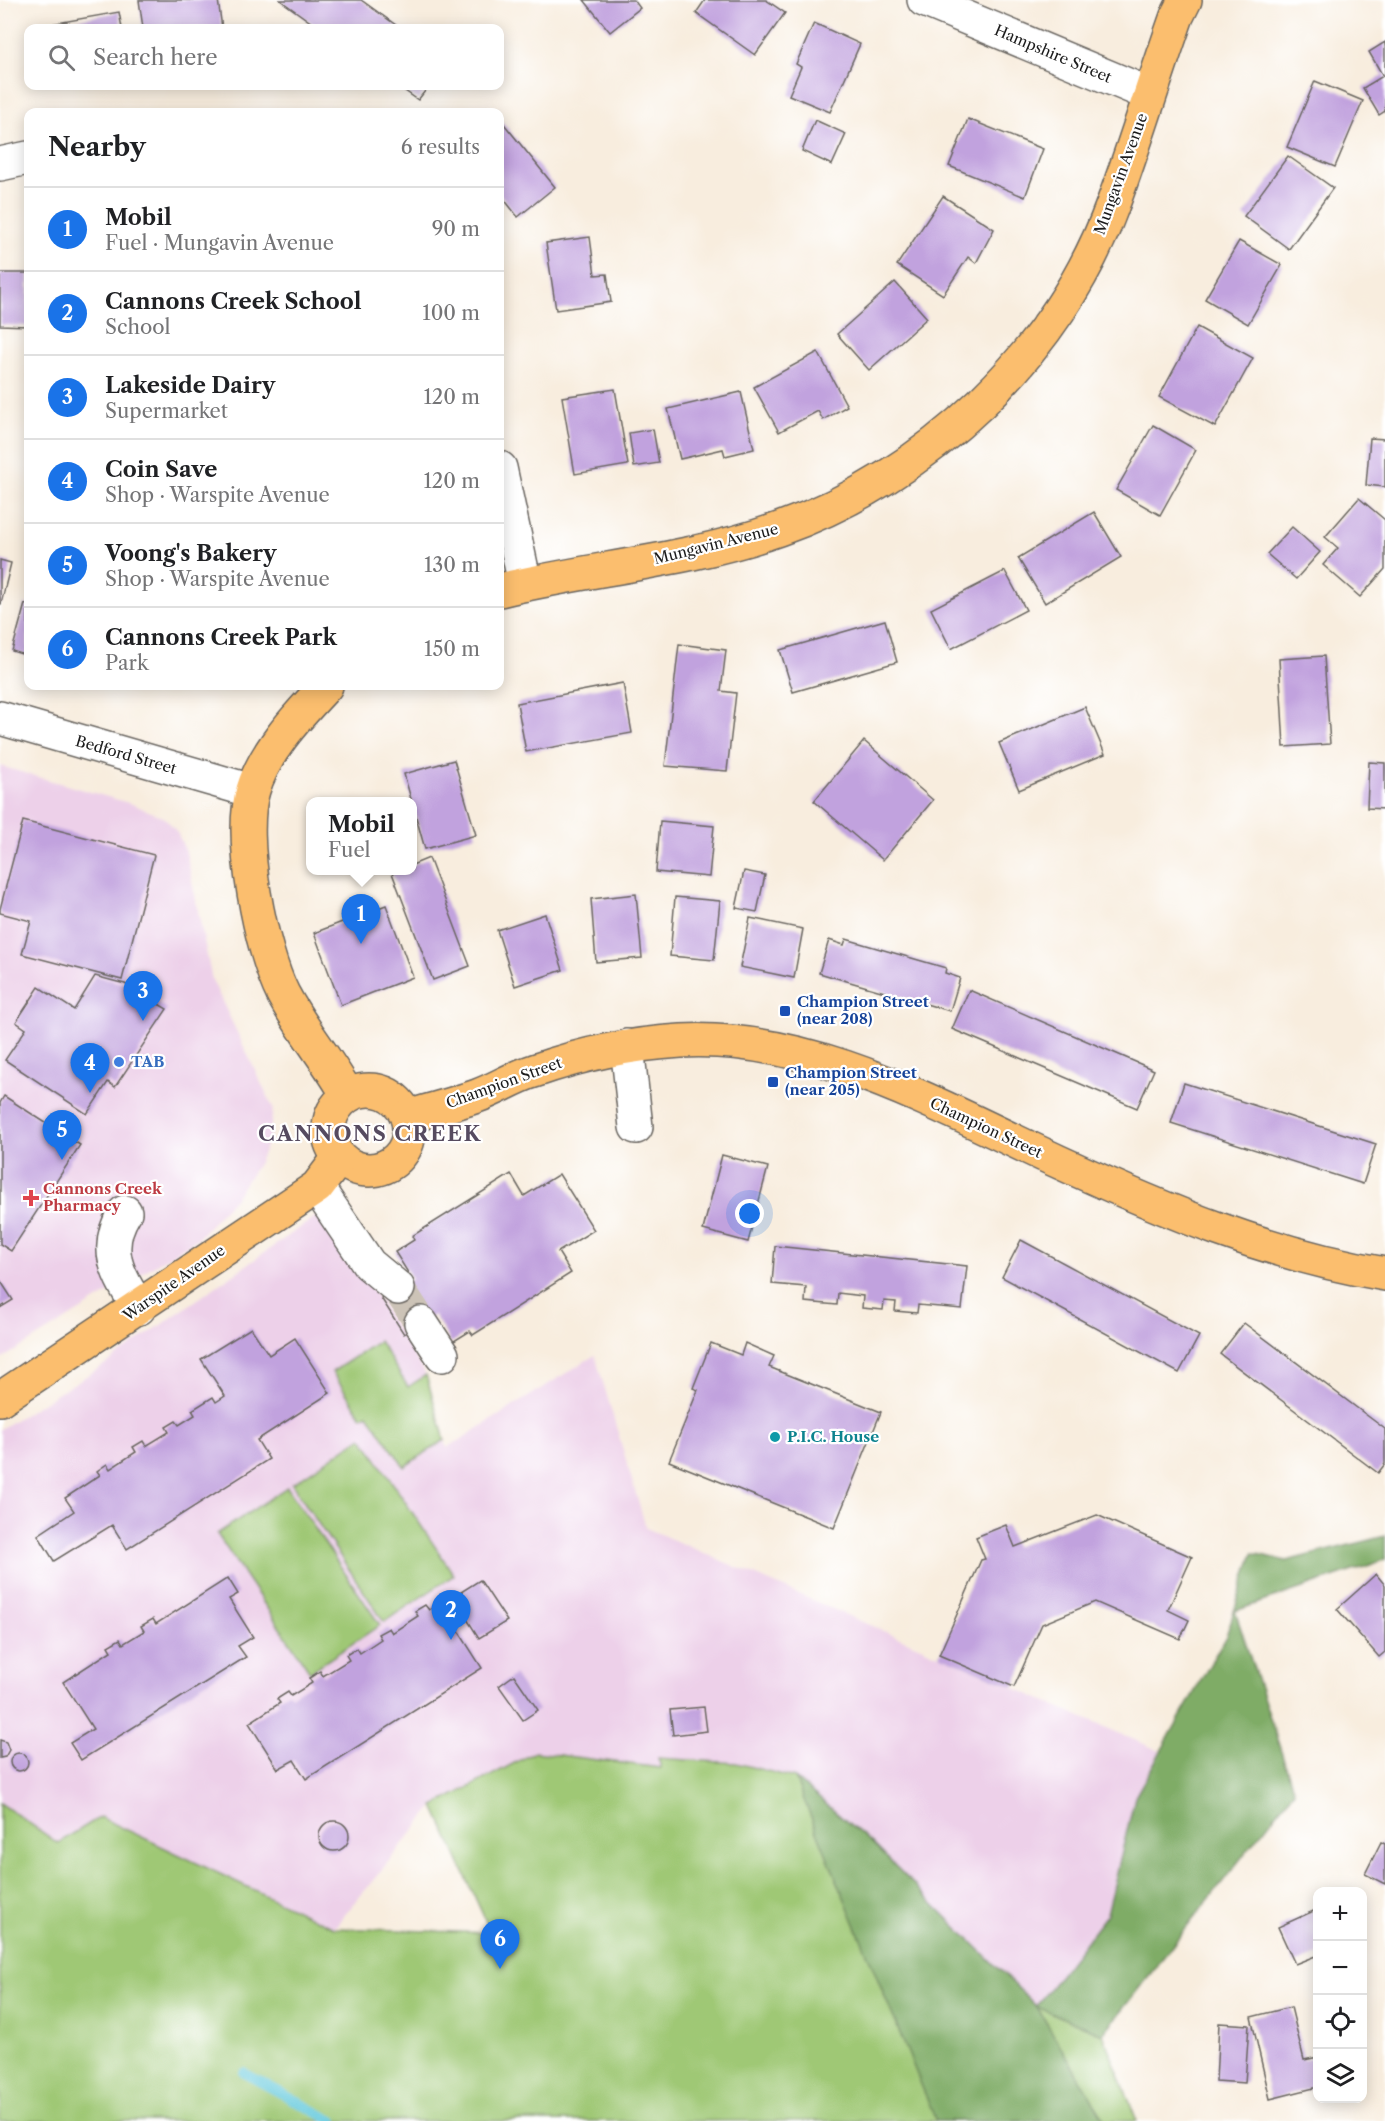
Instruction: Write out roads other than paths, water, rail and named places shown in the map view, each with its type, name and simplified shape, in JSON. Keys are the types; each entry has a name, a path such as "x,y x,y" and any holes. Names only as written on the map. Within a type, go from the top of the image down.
{"main road":[{"name":"Mungavin Avenue","path":"512,587 733,543 779,529 823,511 879,482 924,451 970,412 1035,344 1092,251 1113,205 1149,94 1185,0"},
{"path":"323,690 268,757 252,791 249,841 259,924 269,963 296,1017 347,1094"},
{"name":"Champion Street","path":"407,1117 478,1095 532,1071 592,1053 627,1046 683,1041 742,1042 831,1062 921,1099 1172,1212 1270,1248 1385,1274"},
{"path":"368,1089 381,1091 401,1105 410,1129 408,1142 391,1164 378,1170 364,1170 350,1166 339,1158 331,1146 328,1132 335,1107 347,1094 368,1089"},
{"name":"Warspite Avenue","path":"0,1399 317,1187 339,1158"}],"street":[{"name":"Hampshire Street","path":"924,0 1149,94"},
{"path":"0,164 24,159"},
{"path":"504,508 512,587"},
{"name":"Bedford Street","path":"0,718 252,791"},
{"path":"627,1046 636,1127"},
{"path":"317,1187 369,1264 398,1288"},
{"path":"125,1212 112,1244 121,1280 139,1308"},
{"path":"421,1323 442,1354"}],"waterway":[{"name":"CANNONS CREEK","path":"244,2073 333,2121"}],"tunnel":[{"path":"398,1288 421,1323"}],"place":[{"name":"Mobil","path":"361,944"},
{"name":"Champion Street (near 208)","path":"785,1011"},
{"name":"Lakeside Dairy","path":"143,1021"},
{"name":"TAB","path":"119,1062"},
{"name":"Champion Street (near 205)","path":"773,1082"},
{"name":"Coin Save","path":"90,1093"},
{"name":"Voong's Bakery","path":"62,1160"},
{"name":"Cannons Creek Pharmacy","path":"31,1198"},
{"name":"P.I.C. House","path":"775,1437"},
{"name":"Cannons Creek School","path":"451,1640"},
{"name":"Cannons Creek Park","path":"500,1969"}],"district":[{"name":"CANNONS CREEK","path":"370,1134"}]}
